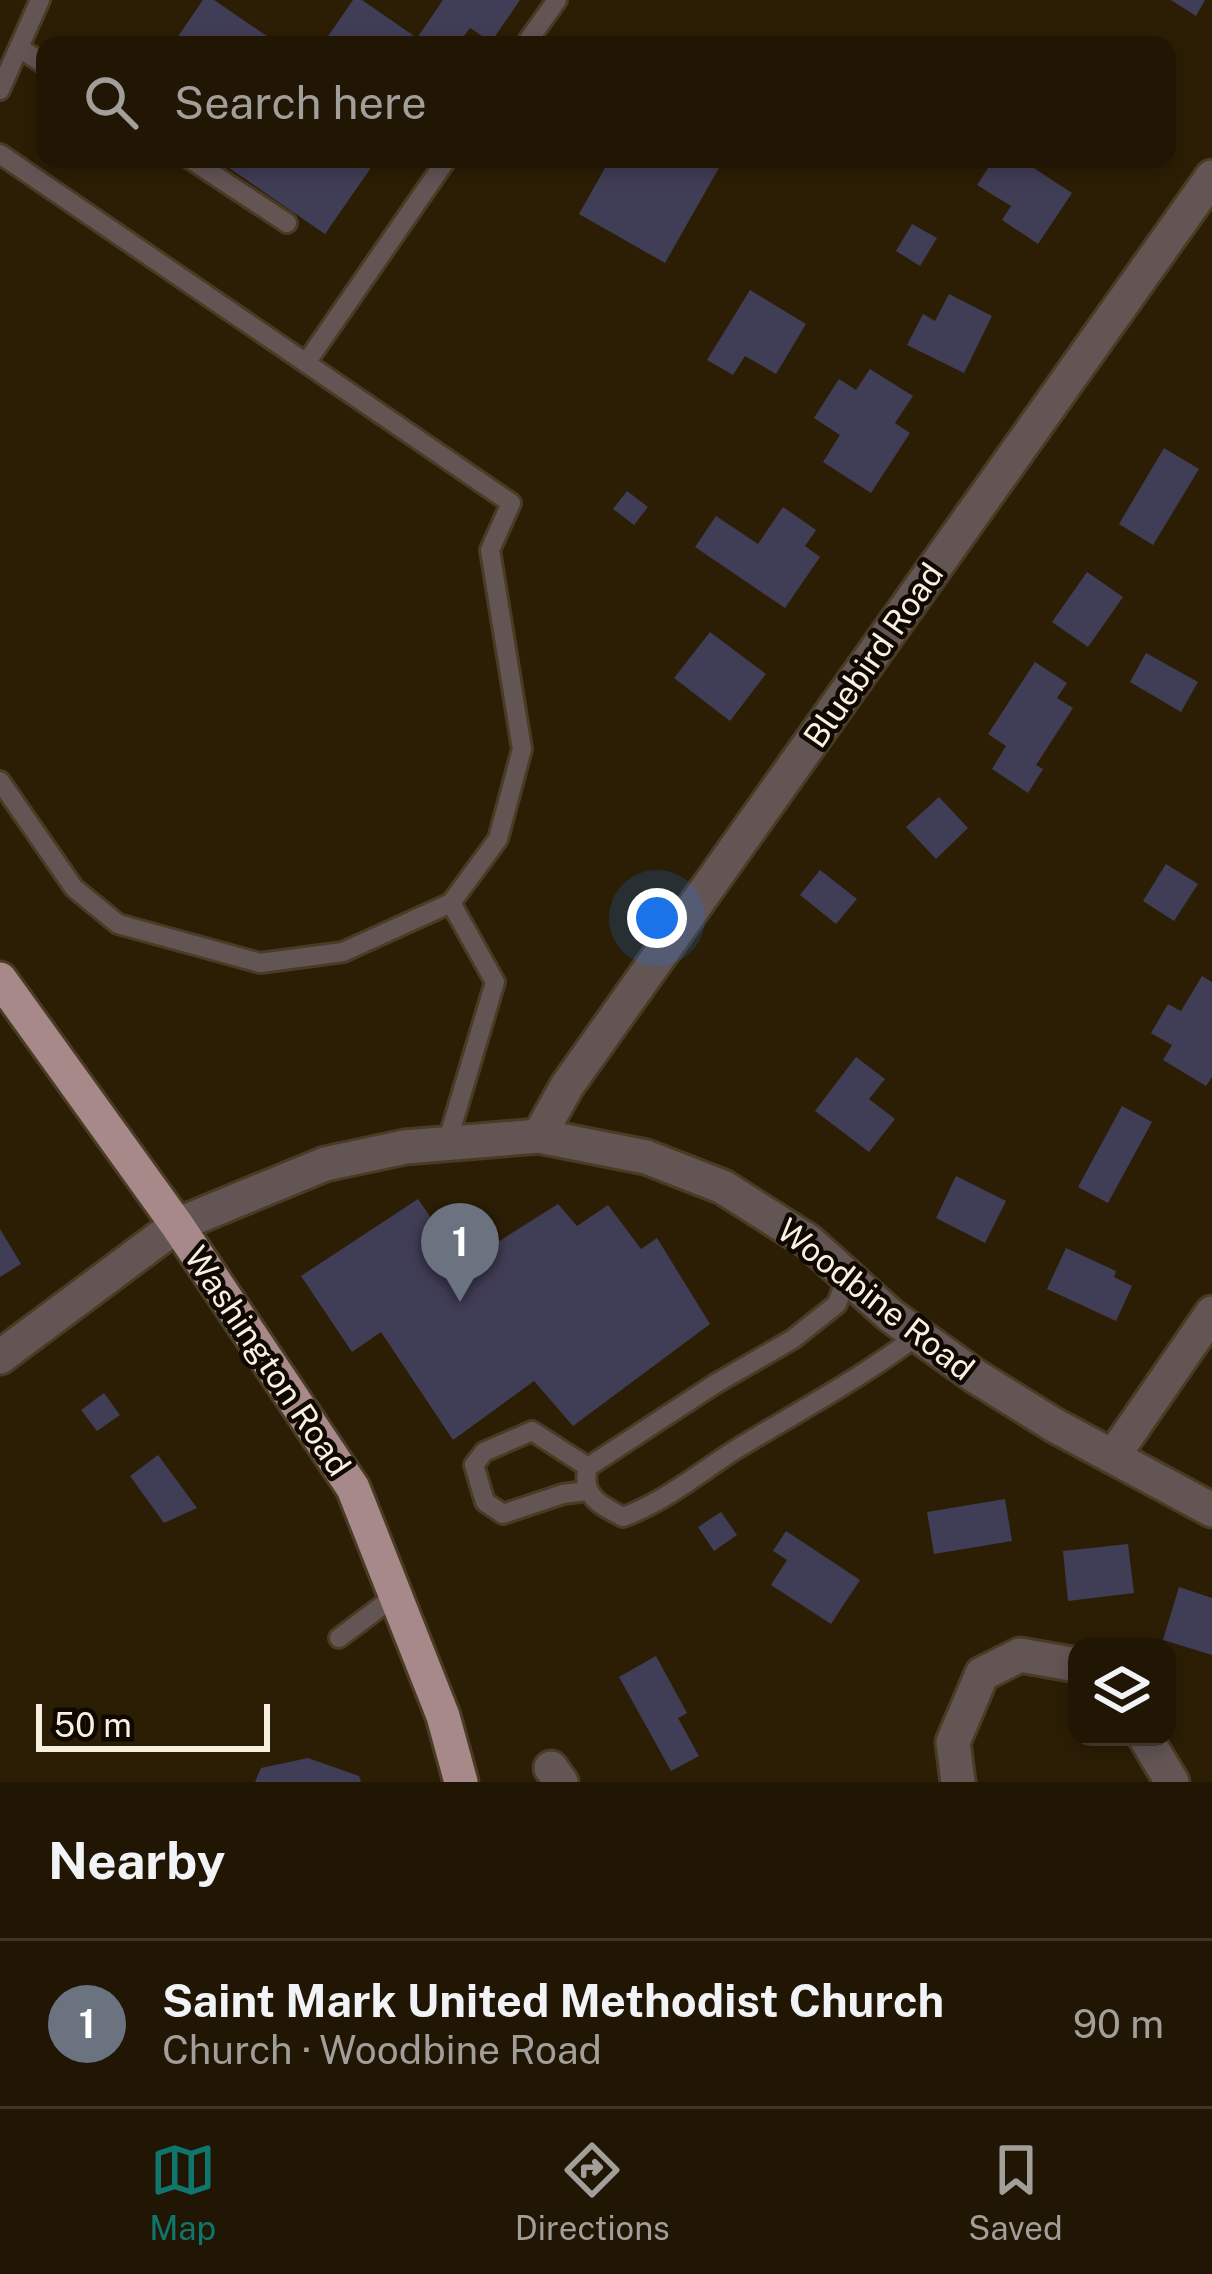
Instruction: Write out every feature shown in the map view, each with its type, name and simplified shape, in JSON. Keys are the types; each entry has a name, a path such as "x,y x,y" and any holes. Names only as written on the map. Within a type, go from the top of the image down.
{"main road":[{"name":"Washington Road","path":"0,979 177,1225 352,1488 442,1716 460,1782"}],"street":[{"name":"Bluebird Road","path":"539,1136 567,1086 1212,177"},
{"name":"Woodbine Road","path":"0,1357 177,1225 325,1164 447,1143 539,1136 646,1157 723,1187 808,1241 918,1335 1054,1425 1212,1510"},
{"path":"1114,1455 1212,1313"},
{"path":"958,1782 953,1742 982,1674 1020,1655 1068,1663"},
{"path":"1150,1746 1172,1782"}],"lane":[{"path":"0,90 40,0"},
{"path":"532,36 556,0"},
{"path":"20,48 36,59"},
{"path":"0,154 511,502 490,550 522,748 497,839 451,903 343,952 260,963 118,924 74,888 0,781"},
{"path":"204,168 287,223"},
{"path":"306,363 441,168"},
{"path":"447,1143 495,982 451,903"},
{"path":"847,1276 837,1304 793,1339 588,1467 586,1491 623,1516 648,1508 736,1449 874,1369 918,1335"},
{"path":"586,1491 503,1514 485,1502 473,1465 484,1452 532,1430 588,1467"},
{"path":"339,1638 395,1596"}],"building":[{"path":"203,0 214,0 267,36 178,36"},
{"path":"353,0 362,0 414,36 328,36"},
{"path":"443,0 520,0 495,36 482,36 470,28 464,36 418,36"},
{"path":"1171,0 1205,0 1196,16"},
{"path":"229,168 371,168 325,234"},
{"path":"605,168 719,168 665,263 579,214"},
{"path":"988,168 1034,168 1072,193 1038,244 1002,220 1011,206 977,185"},
{"path":"912,224 937,238 920,266 896,251"},
{"path":"750,290 806,324 776,374 745,356 733,375 707,360"},
{"path":"949,294 992,316 964,373 907,345 923,314 935,321"},
{"path":"870,369 913,396 895,423 910,433 871,493 823,462 840,435 814,418 839,379 856,390"},
{"path":"1164,448 1199,469 1153,545 1119,524"},
{"path":"627,491 648,507 634,525 613,509"},
{"path":"783,507 816,530 805,546 820,557 785,608 695,547 716,516 758,544"},
{"path":"1087,572 1123,597 1088,647 1052,622"},
{"path":"710,632 766,674 730,721 674,678"},
{"path":"1146,653 1198,682 1181,712 1130,682"},
{"path":"1035,662 1067,683 1057,698 1073,708 1036,765 1043,769 1028,793 992,769 1006,746 988,734"},
{"path":"939,797 968,828 936,859 906,827"},
{"path":"1166,864 1198,884 1174,921 1143,901"},
{"path":"820,870 857,899 836,924 800,895"},
{"path":"1202,976 1212,982 1212,1077 1206,1086 1163,1060 1172,1045 1151,1033 1168,1004 1181,1011"},
{"path":"856,1057 885,1079 869,1099 895,1119 869,1152 815,1111"},
{"path":"1122,1106 1152,1122 1108,1203 1078,1187"},
{"path":"956,1176 1006,1201 985,1243 936,1218"},
{"path":"418,1199 456,1254 482,1252 558,1204 577,1226 608,1205 641,1249 657,1238 710,1324 573,1426 534,1381 453,1440 381,1332 352,1352 301,1276"},
{"path":"0,1229 21,1264 0,1277"},
{"path":"1066,1248 1116,1271 1114,1277 1132,1286 1116,1321 1047,1289"},
{"path":"104,1393 120,1415 97,1431 81,1410"},
{"path":"158,1455 197,1508 164,1523 130,1476"},
{"path":"1005,1499 1012,1541 934,1554 927,1512"},
{"path":"721,1512 737,1535 714,1551 698,1527"},
{"path":"786,1531 860,1580 831,1624 771,1585 787,1560 773,1551"},
{"path":"1128,1544 1134,1593 1068,1601 1063,1551"},
{"path":"1179,1587 1212,1598 1212,1655 1176,1644 1176,1638 1164,1638"},
{"path":"656,1656 687,1713 678,1718 699,1756 671,1771 619,1677"},
{"path":"308,1758 359,1776 361,1782 255,1782 261,1768"}],"place":[{"name":"Saint Mark United Methodist Church","path":"460,1302"}]}
